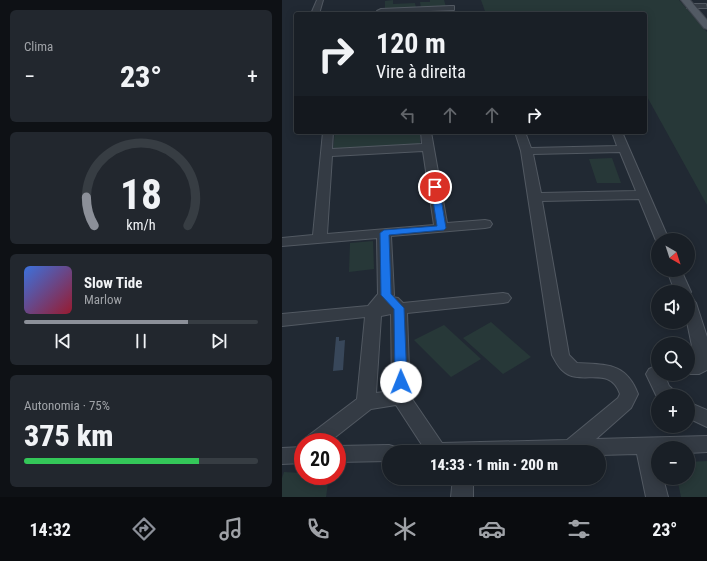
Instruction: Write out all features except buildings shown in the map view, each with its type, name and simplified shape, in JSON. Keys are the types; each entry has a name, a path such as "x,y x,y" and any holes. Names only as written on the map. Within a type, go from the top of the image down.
{"main road":[{"path":"687,3 705,21"}],"street":[{"path":"316,12 320,0"},
{"path":"381,10 451,11 449,0"},
{"path":"701,0 706,6"},
{"path":"687,3 706,6"},
{"path":"320,238 328,134"},
{"path":"426,134 441,228"},
{"path":"521,134 527,151 561,355 566,364 572,369 604,371 618,375 626,383 629,394 625,402 575,445"},
{"path":"618,134 659,233"},
{"path":"327,153 428,147"},
{"path":"527,151 624,149"},
{"path":"535,197 643,195"},
{"path":"282,242 484,224"},
{"path":"366,402 373,311 386,295 384,233"},
{"path":"386,295 399,308 401,397 432,445"},
{"path":"282,320 504,298"},
{"path":"695,319 706,345 706,356 704,364 700,367 695,367"},
{"path":"326,433 366,402 401,397"},
{"path":"695,413 707,419"},
{"path":"606,448 707,444"},
{"path":"645,447 657,497"},
{"path":"346,454 382,453"},
{"path":"462,485 462,497"}],"shaded area":[{"path":"393,0 393,4 415,3 416,8 385,8 385,1"},
{"path":"430,0 444,0 446,7 421,8 420,2 430,2"},
{"path":"481,0 679,0 707,32 707,205 647,97 647,12 485,12"},
{"path":"335,134 420,134 420,144 333,150"},
{"path":"612,158 621,183 597,183 589,159"},
{"path":"373,241 374,269 349,272 350,243"},
{"path":"491,322 531,357 503,374 463,338"},
{"path":"444,325 481,359 451,377 414,340"},
{"path":"707,461 707,497 681,497 678,485 695,485 695,462"},
{"path":"284,472 294,473 294,485 328,485 326,497 282,497 282,478"}],"water":[{"path":"336,337 339,337 339,341 345,340 343,370 333,371"}],"route":[{"path":"401,382 399,308 386,295 384,233 441,228 435,187"}]}
